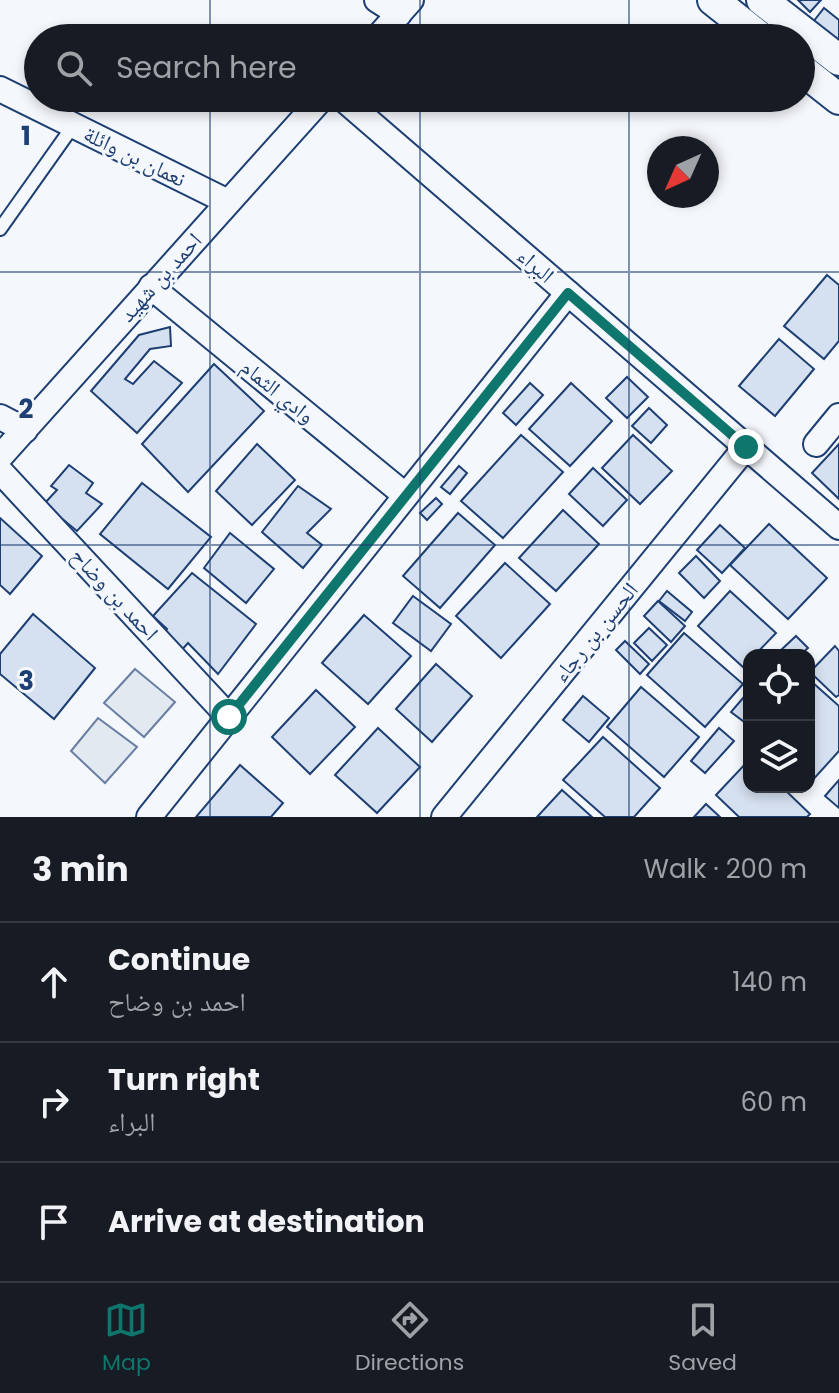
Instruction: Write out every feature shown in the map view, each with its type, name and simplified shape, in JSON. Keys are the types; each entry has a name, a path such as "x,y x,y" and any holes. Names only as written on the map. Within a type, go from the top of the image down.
{"street":[{"path":"377,0 405,7 390,24"},
{"path":"713,0 743,24"},
{"path":"762,0 793,24"},
{"path":"815,41 839,60"},
{"path":"815,80 839,99"},
{"name":"نعمان بن وائلة","path":"0,89 24,101"},
{"name":"نعمان بن وائلة","path":"45,112 228,202"},
{"name":"احمد بن شهيد","path":"0,457 309,112"},
{"name":"البراء","path":"358,112 839,527"},
{"name":"وادي الثمام","path":"151,287 405,495"},
{"path":"149,817 568,293"},
{"path":"816,444 839,416"},
{"path":"0,417 25,430"},
{"name":"الحسن بن رجاء","path":"444,817 746,447"},
{"name":"احمد بن وضاح","path":"0,471 229,717"}],"lane":[{"path":"0,229 73,126"}],"shaded area":[{"path":"135,669 175,702 144,737 104,703"},
{"path":"98,718 137,747 105,783 71,751"}],"building":[{"path":"798,0 821,0 810,12"},
{"path":"824,8 839,20 839,44 813,22"},
{"path":"827,275 839,285 839,341 824,359 784,326"},
{"path":"170,327 171,346 150,349 125,379 133,384 154,361 182,383 137,433 91,391 139,335"},
{"path":"779,339 814,369 775,416 739,386"},
{"path":"214,364 264,411 188,492 142,444"},
{"path":"627,377 648,397 627,418 606,398"},
{"path":"530,383 543,395 516,425 503,413"},
{"path":"571,383 612,421 570,466 529,429"},
{"path":"649,408 667,425 651,443 632,426"},
{"path":"521,435 563,472 503,538 461,501"},
{"path":"633,435 672,471 640,504 602,468"},
{"path":"257,444 295,480 252,525 216,491"},
{"path":"839,444 839,499 812,473"},
{"path":"69,465 93,483 86,493 102,504 77,531 44,504 57,490 51,486"},
{"path":"459,466 467,473 450,494 441,487"},
{"path":"593,468 627,500 603,526 569,494"},
{"path":"142,483 211,537 168,589 100,534"},
{"path":"298,486 331,509 307,533 322,545 303,568 262,532"},
{"path":"436,498 442,504 427,520 420,513"},
{"path":"563,510 599,544 556,591 519,558"},
{"path":"458,513 495,545 440,608 403,576"},
{"path":"0,518 42,556 10,594 0,585"},
{"path":"769,524 827,578 788,619 730,565"},
{"path":"720,525 745,548 722,573 697,550"},
{"path":"230,533 274,569 246,603 204,568"},
{"path":"696,556 720,581 704,598 679,573"},
{"path":"505,563 550,604 501,658 456,616"},
{"path":"192,573 256,624 218,674 188,643 179,653 162,637 167,629 153,616"},
{"path":"667,591 692,612 685,621 659,601"},
{"path":"730,591 776,633 761,649 743,649 743,667 698,626"},
{"path":"413,596 451,624 431,651 393,623"},
{"path":"658,601 685,626 671,642 644,616"},
{"path":"33,614 95,668 54,719 0,674 0,654"},
{"path":"364,615 411,656 368,704 322,663"},
{"path":"649,628 667,645 652,661 634,643"},
{"path":"684,633 743,684 705,727 647,675"},
{"path":"796,636 808,648 807,649 782,649"},
{"path":"625,641 649,664 640,674 616,650"},
{"path":"835,646 839,651 839,695 836,697 815,677 815,667"},
{"path":"436,664 472,696 432,742 396,709"},
{"path":"815,685 839,706 839,751 815,777"},
{"path":"641,687 699,737 664,777 607,727"},
{"path":"316,690 355,727 310,774 272,737"},
{"path":"583,696 609,718 589,742 563,720"},
{"path":"743,698 743,721 731,712"},
{"path":"378,728 420,767 377,813 335,775"},
{"path":"719,728 734,741 705,773 691,761"},
{"path":"603,737 660,788 634,817 605,817 563,780"},
{"path":"240,765 283,803 271,817 196,817"},
{"path":"743,766 743,793 788,793 810,814 807,817 739,817 716,795"},
{"path":"839,780 839,808 825,796"},
{"path":"562,790 592,817 537,817"},
{"path":"706,804 720,817 694,817"}],"route":[{"path":"229,717 568,293 746,447"}]}
